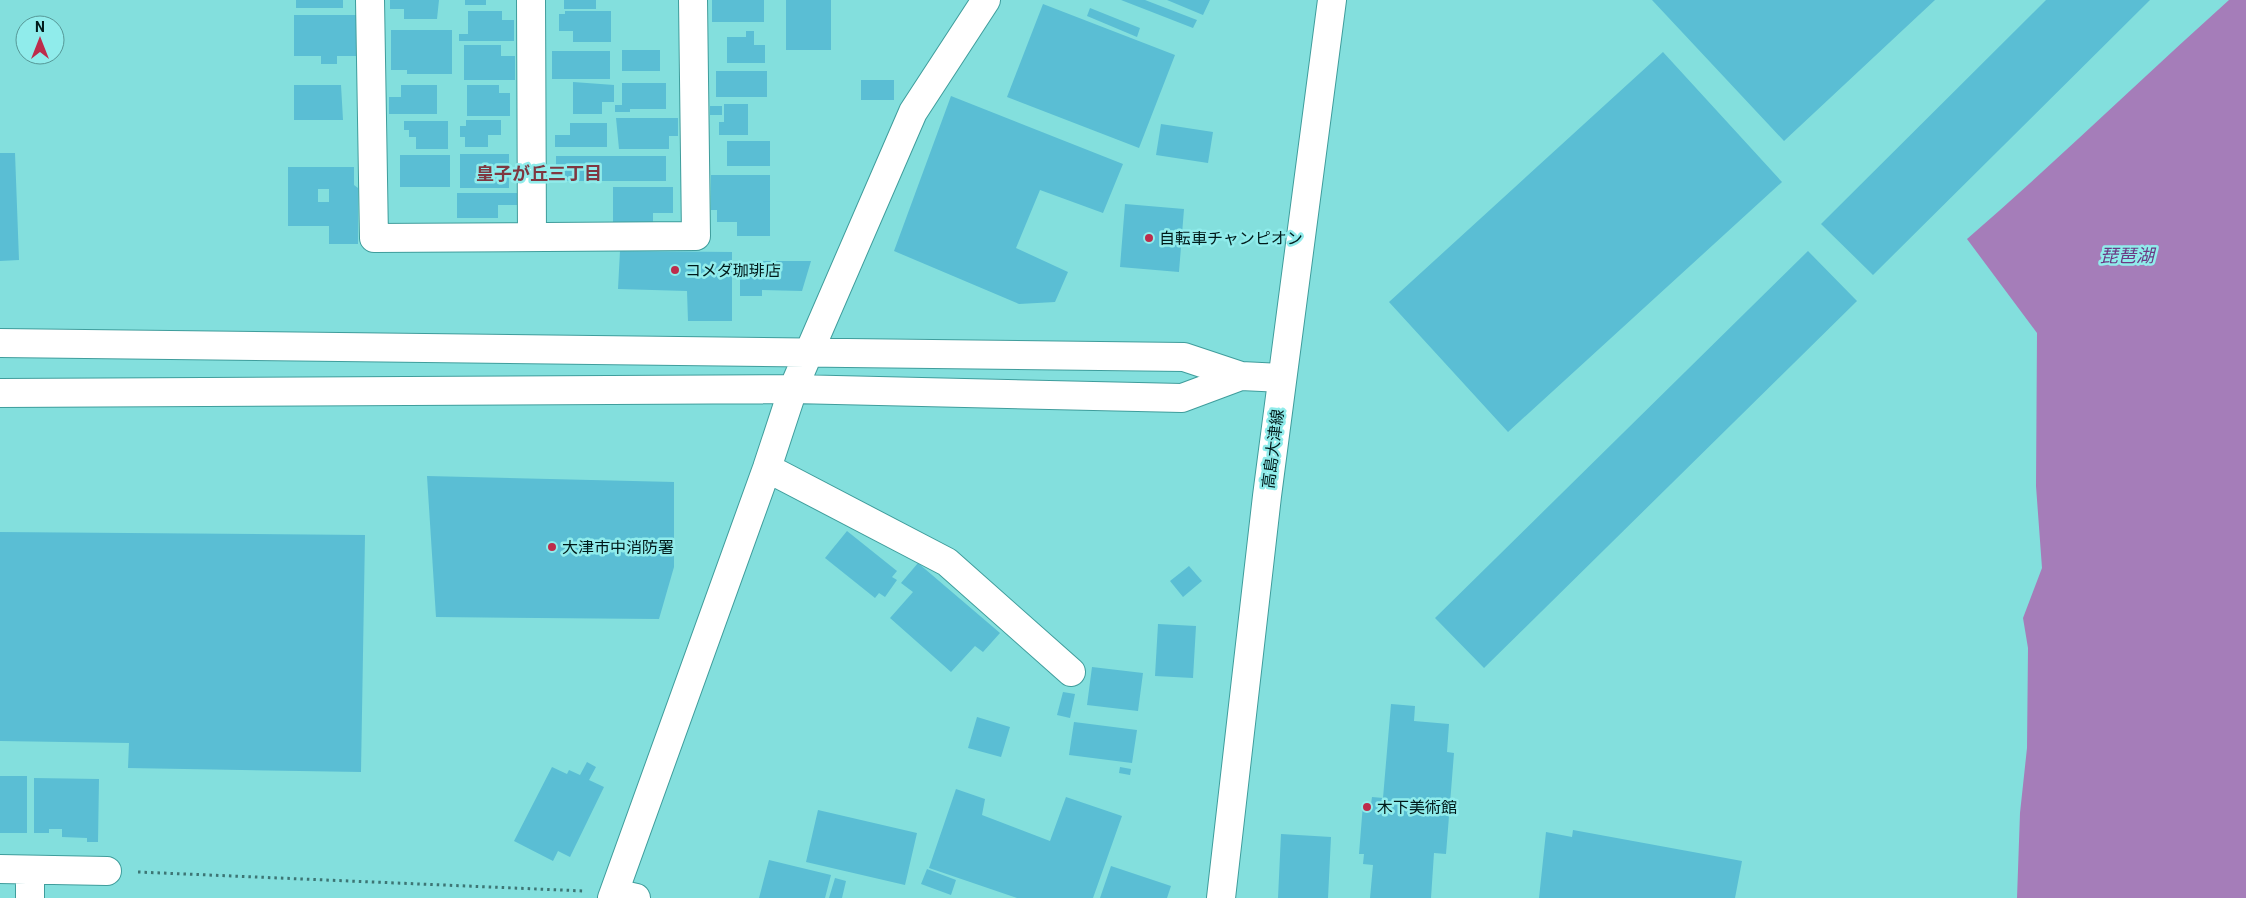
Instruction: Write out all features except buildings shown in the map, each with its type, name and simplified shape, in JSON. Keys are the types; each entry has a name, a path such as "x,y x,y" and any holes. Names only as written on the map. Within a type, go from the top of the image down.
{"street":[{"path":"370,0 374,238 696,236 693,0"},
{"path":"531,0 532,237"},
{"path":"621,896 793,389 913,112 986,0"},
{"name":"高島大津線","path":"1221,898 1282,378 1332,0"},
{"path":"0,343 1184,357 1241,376 1282,378"},
{"path":"0,393 793,389 1182,398 1241,376"},
{"path":"767,468 947,562 1071,672"},
{"path":"0,869 107,871"},
{"path":"30,870 30,898"}],"path":[{"path":"107,871 621,896"}],"water":[{"name":"琵琶湖","path":"2229,0 2246,0 2246,898 2017,898 2020,813 2027,748 2028,648 2023,618 2042,568 2036,486 2037,333 1967,239"}],"place":[{"name":"自転車チャンピオン","path":"1149,238"},
{"name":"コメダ珈琲店","path":"675,270"},
{"name":"大津市中消防署","path":"552,547"},
{"name":"木下美術館","path":"1367,807"}],"district":[{"name":"皇子が丘三丁目","path":"539,173"}]}
